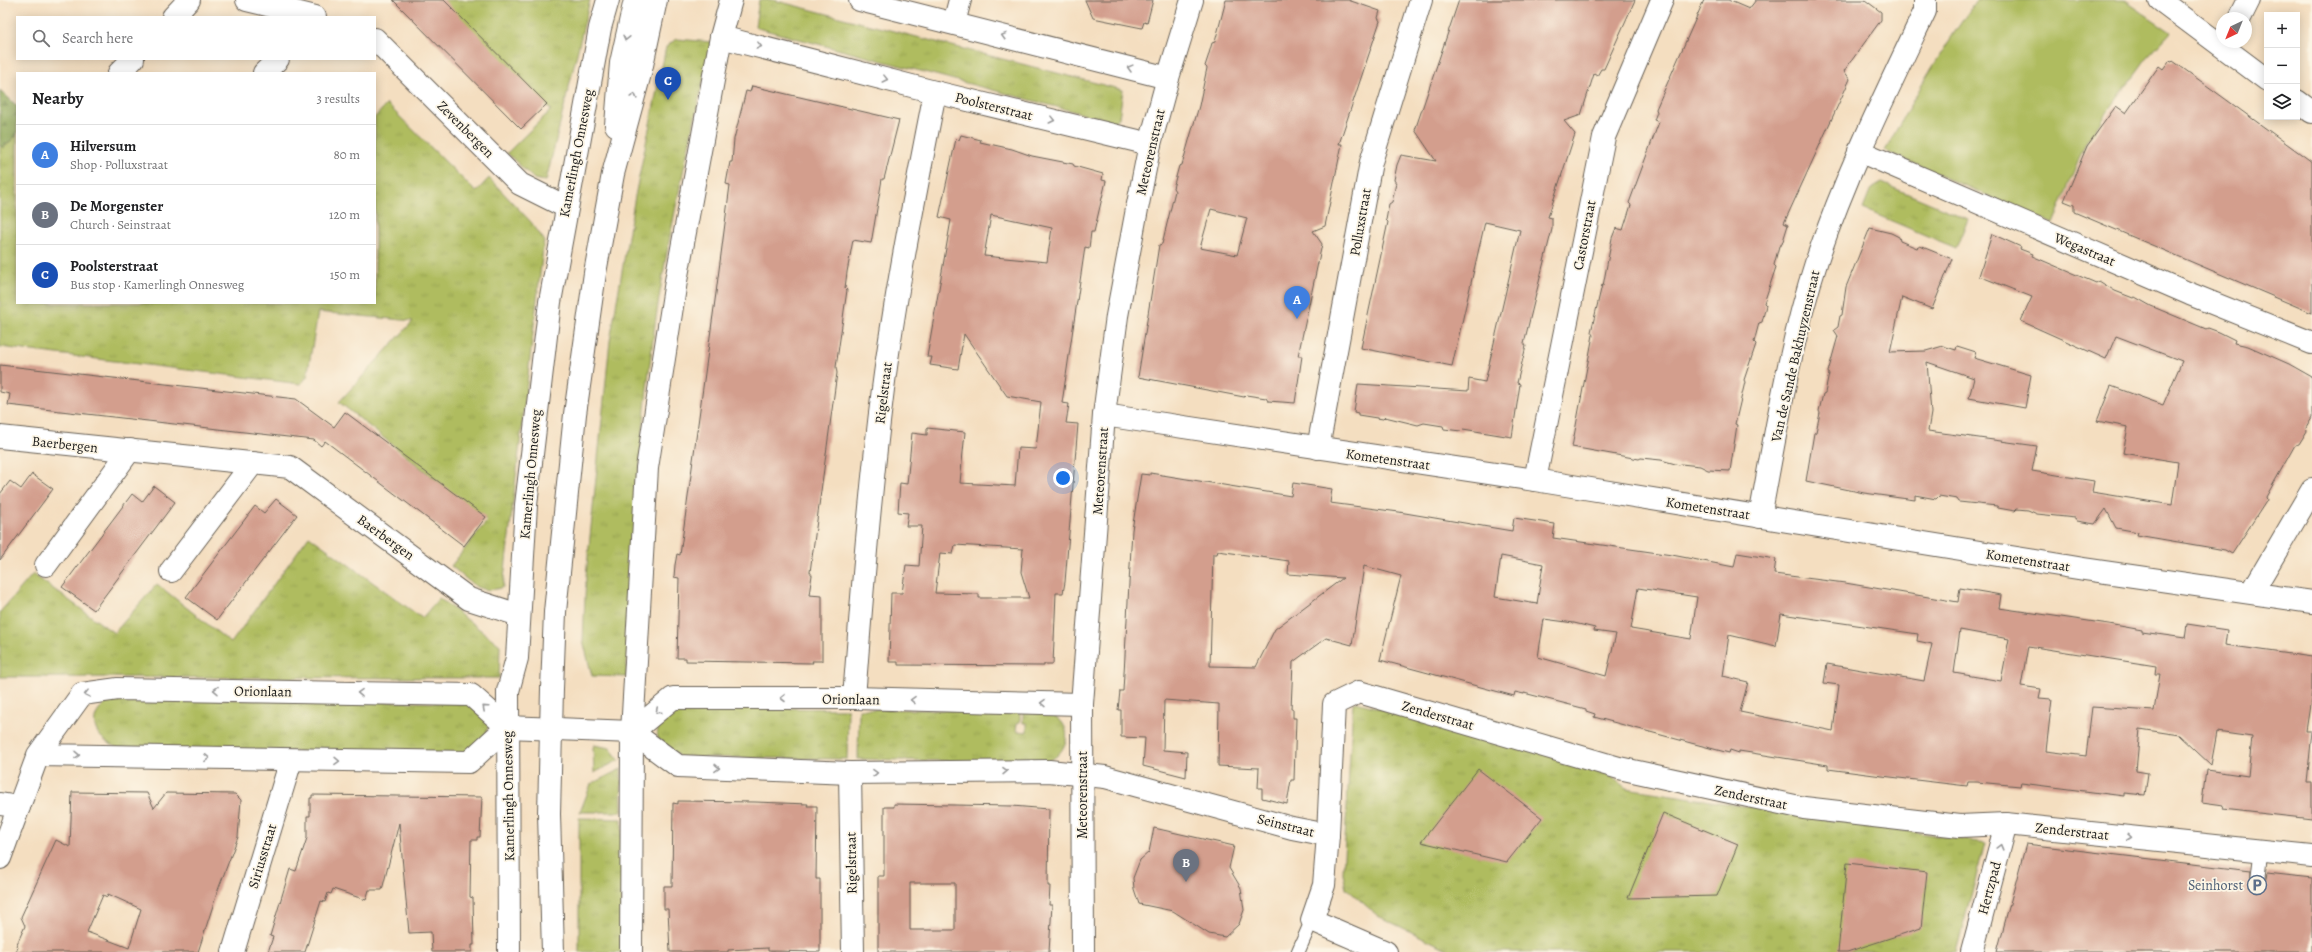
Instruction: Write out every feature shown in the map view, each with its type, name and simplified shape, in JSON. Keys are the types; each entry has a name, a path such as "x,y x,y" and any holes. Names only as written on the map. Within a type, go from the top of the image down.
{"street":[{"path":"174,16 189,0"},
{"path":"247,0 311,16"},
{"name":"Kamerlingh Onnesweg","path":"509,952 508,691 517,658 526,506 550,302 566,207 600,28 608,0"},
{"path":"613,174 621,64 635,0"},
{"path":"552,952 549,814 555,612 575,414 595,273 613,174 641,70 656,0"},
{"path":"860,0 954,22 1168,78"},
{"path":"954,22 960,0"},
{"name":"Meteorenstraat","path":"1083,952 1082,704 1104,415 1117,316 1150,144 1192,0"},
{"name":"Polluxstraat","path":"1318,448 1371,162 1421,0"},
{"name":"Castorstraat","path":"1536,480 1604,137 1662,0"},
{"name":"Van de Sande Bakhuyzenstraat","path":"1760,517 1796,339 1817,260 1859,151 1925,11 1925,0"},
{"path":"2160,0 2216,38"},
{"path":"2243,12 2248,0"},
{"path":"631,952 632,732 647,468 676,281 722,37 727,1"},
{"name":"Poolsterstraat","path":"722,37 935,92 1150,144"},
{"name":"Zevenbergen","path":"376,40 520,184 566,207"},
{"path":"2229,48 2264,77"},
{"path":"120,72 132,60"},
{"path":"265,72 277,60"},
{"name":"Rigelstraat","path":"854,698 865,560 883,388 902,264 935,92"},
{"path":"2300,103 2312,112"},
{"name":"Wegastraat","path":"1859,151 2190,294 2312,343"},
{"name":"Kometenstraat","path":"1104,415 1536,480 2084,569 2252,592 2312,602"},
{"name":"Baerbergen","path":"0,437 290,467 469,599 519,615"},
{"path":"46,565 130,450"},
{"path":"170,571 253,463"},
{"path":"2252,592 2312,490"},
{"name":"Orionlaan","path":"0,858 10,806 38,755 82,694 118,689 471,695 507,727"},
{"name":"Zenderstraat","path":"1328,835 1334,704 1359,692 1619,768 1804,808 1960,826 2006,824 2312,856"},
{"name":"Orionlaan","path":"632,732 673,698 854,698 1082,704"},
{"path":"38,755 468,762 507,727 632,732 678,766 850,773 1049,771 1083,775"},
{"name":"Siriusstraat","path":"233,952 291,760"},
{"name":"Rigelstraat","path":"850,773 853,952"},
{"name":"Seinstraat","path":"1083,775 1105,777 1292,828 1328,835 1324,885 1312,920"},
{"name":"Hertzpad","path":"1972,952 2006,824"},
{"path":"1312,920 1386,952"}],"lane":[{"path":"2257,885 2261,851"},
{"path":"1298,952 1312,920"}],"green space":[{"path":"439,0 590,0 546,181 534,179 507,153 551,110"},
{"path":"759,0 773,0 1123,90 1119,118 1114,122 761,29 755,26"},
{"path":"1977,0 2124,0 2171,32 2146,59 2086,142 2053,224 1885,151 1928,74"},
{"path":"676,39 712,42 671,234 652,345 638,487 626,677 592,676 583,640 586,576 610,341 635,196 666,47"},
{"path":"0,90 16,105 16,136 3,148 0,145"},
{"path":"387,104 476,192 489,178 531,222 544,240 503,587 487,590 475,586 451,566 487,521 339,402 413,321 318,312 307,377 301,384 0,347 0,145 3,148 16,136 16,304 376,304 376,116"},
{"path":"1882,183 1968,219 1956,248 1863,209 1871,189"},
{"path":"309,536 422,618 439,598 500,645 499,678 0,677 0,612 33,574 114,633 157,584 231,643"},
{"path":"117,698 468,703 489,723 483,744 465,754 118,748 108,743 101,737 96,730 95,723 96,716 100,709 107,703"},
{"path":"1356,702 1599,767 1626,788 1985,843 1956,952 1453,952 1378,916 1346,888 1343,873 1353,703"},
{"path":"675,707 848,709 847,759 680,757 658,739 657,733 661,721"},
{"path":"859,709 1020,711 1020,722 1017,723 1016,731 1027,732 1027,723 1023,723 1023,711 1042,712 1052,715 1060,720 1065,726 1066,741 1058,755 1043,763 858,759"},
{"path":"594,745 610,748 619,760 594,773"},
{"path":"621,769 622,812 580,812 591,784"},
{"path":"579,818 622,819 622,952 579,952"}],"building":[{"path":"393,0 444,0 547,104 521,129"},
{"path":"1085,0 1153,0 1147,23 1144,22 1142,28 1093,18"},
{"path":"1226,0 1348,0 1380,11 1378,18 1380,21 1339,144 1342,144 1325,226 1313,231 1322,244 1298,356 1302,356 1295,403 1268,401 1266,398 1246,395 1244,397 1138,377 1159,245 1162,244 1175,191 1173,188 1179,166 1182,165 1199,106 1207,68 1205,66 1212,43 1215,42","holes":["1211,209 1247,218 1237,255 1200,248"]},
{"path":"1459,0 1635,0 1604,69 1601,69 1597,76 1594,74 1581,115 1564,121 1575,134 1548,217 1552,218 1552,229 1524,343 1526,346 1517,383 1520,384 1512,437 1463,429 1461,431 1444,429 1443,426 1424,423 1418,425 1385,417 1383,419 1358,415 1358,413 1354,412 1358,384 1468,391 1469,379 1485,382 1520,230 1485,222 1452,366 1361,348 1388,222 1386,220 1389,204 1392,202 1396,183 1394,180 1397,165 1401,155 1436,161 1415,130"},
{"path":"1704,0 1728,0 1749,9 1756,0 1865,0 1881,12 1881,20 1844,71 1850,79 1784,223 1788,225 1782,244 1779,246 1774,265 1776,267 1764,303 1766,305 1762,322 1759,323 1754,342 1756,344 1744,380 1745,382 1735,424 1737,425 1730,471 1708,470 1700,466 1679,465 1661,460 1639,459 1572,447 1593,335 1591,332 1602,285 1603,286 1612,238 1616,228 1623,230 1631,205 1629,203 1659,122 1654,120 1657,112 1656,109"},
{"path":"2169,61 2173,61 2312,162 2312,313 2074,212 2074,205 2064,201 2087,146 2116,106 2126,113 2159,66 2163,69"},
{"path":"752,86 899,120 884,179 882,179 871,243 853,240 847,272 845,288 847,290 836,367 837,373 810,572 812,575 809,595 822,596 822,661 812,661 813,663 686,661 686,658 677,658 679,578 674,577 675,565 677,554 680,555 716,293 730,185 726,184 730,162 732,162 734,139 746,91 750,92"},
{"path":"961,135 981,140 980,142 1012,149 1032,156 1073,164 1074,166 1103,174 1102,180 1106,181 1094,232 1091,232 1089,248 1085,247 1062,403 1069,404 1066,423 1078,424 1065,582 1063,593 1056,593 1053,664 1044,664 1044,666 898,665 898,662 889,662 891,593 902,593 906,565 919,566 922,526 906,526 908,513 898,512 900,483 907,484 912,433 927,435 927,428 965,432 960,483 1015,486 1018,448 1036,449 1041,402 1007,396 964,334 958,369 930,365 932,357 927,357 951,220 939,217 956,139 959,140","holes":["991,215 1052,228 1047,262 984,256","955,545 1023,549 1021,572 1029,598 979,598 979,594 935,593 940,553 953,554"]},
{"path":"1870,228 1891,233 1899,237 1900,241 1917,248 1920,246 1952,259 1932,309 1902,297 1890,352 1926,351 1943,346 1956,350 1957,346 1976,352 1974,358 2031,375 2025,408 1969,398 1974,378 1927,362 1931,413 1928,431 2037,446 2032,471 2094,481 2092,492 2172,505 2178,462 2123,453 2128,427 2097,421 2111,386 2163,405 2182,361 2116,336 2106,359 2021,321 2032,297 1979,276 1992,234 2021,247 2020,249 2033,254 2032,256 2096,283 2099,281 2115,291 2133,298 2135,297 2151,306 2206,329 2208,328 2219,332 2235,340 2234,343 2248,346 2289,364 2312,377 2312,418 2306,428 2307,431 2299,444 2295,445 2266,497 2267,500 2232,554 2225,550 2137,535 2138,532 2116,528 2106,509 2095,524 2077,521 2075,518 2037,514 2028,510 2017,509 2015,511 1998,508 1997,506 1959,502 1957,499 1939,496 1936,499 1915,495 1915,500 1864,493 1806,481 1814,433 1816,432 1820,413 1819,411 1823,394 1825,393 1829,374 1828,372 1838,336 1834,330 1838,327 1840,316 1842,315 1846,287"},
{"path":"0,365 296,399 334,427 345,412 486,517 464,546 325,441 321,446 314,440 8,405 10,394 0,392"},
{"path":"1150,473 1291,496 1293,483 1313,486 1332,489 1330,503 1399,512 1512,531 1514,518 1555,524 1553,538 1672,555 1734,567 1737,553 1776,559 1774,574 1845,583 1958,602 1960,588 2001,595 1999,608 2109,624 2142,630 2142,632 2185,638 2187,624 2227,630 2225,645 2312,657 2312,692 2306,731 2312,731 2307,783 2312,783 2312,819 2223,809 2224,805 2202,802 2206,770 2248,776 2252,737 2217,732 2211,765 2179,735 2140,729 2136,771 2148,773 2145,795 2124,793 2124,796 2021,783 2020,786 1968,782 1967,786 1828,769 1828,765 1739,751 1739,753 1730,750 1729,753 1594,717 1595,714 1586,711 1586,709 1524,693 1515,692 1514,696 1380,660 1401,576 1364,566 1352,645 1326,638 1293,662 1291,709 1293,709 1293,718 1296,718 1294,780 1291,780 1287,804 1262,798 1262,788 1258,788 1259,768 1218,766 1219,704 1164,700 1163,750 1187,752 1186,777 1143,766 1145,738 1121,737 1121,710 1118,710 1120,691 1123,691 1132,530 1141,474 1150,475","holes":["1218,551 1289,561 1288,574 1343,578 1275,629 1256,667 1210,666 1213,554 1217,554","1501,556 1543,564 1537,604 1495,597","1638,588 1697,597 1691,639 1631,629","1781,614 1918,634 1917,641 1932,644 1924,681 1827,664 1824,683 1839,685 1833,731 1740,712 1748,682 1723,676 1729,635 1776,646","1544,619 1574,623 1595,628 1594,631 1616,634 1606,676 1538,657","1960,630 2009,639 2001,681 1954,673","2028,646 2156,666 2155,674 2160,674 2154,711 2092,707 2086,756 2046,751 2052,699 2039,698 2041,689 2021,686"]},
{"path":"32,474 53,489 0,560 0,494 10,481 21,489"},
{"path":"154,486 175,502 94,610 62,587 132,494 142,502"},
{"path":"276,499 297,515 217,620 186,597 255,506 264,513"},
{"path":"1478,769 1542,818 1507,862 1421,842"},
{"path":"72,792 147,793 154,808 166,793 235,794 241,800 238,837 218,890 198,952 16,952 18,947 16,946 25,926 21,917 56,840 70,847","holes":["108,894 141,909 129,948 87,932 103,895 107,897"]},
{"path":"312,795 482,797 480,837 477,837 477,840 471,840 470,897 473,898 474,945 472,945 472,952 432,952 431,932 409,933 399,823 382,890 369,890 366,900 333,889 331,894 328,893 325,902 321,901 305,952 268,952 273,937 270,936 290,869 296,871 307,838 307,816 310,816 310,798 312,798"},
{"path":"678,801 755,802 808,804 807,806 817,806 816,879 820,879 820,952 768,951 768,948 728,950 728,952 670,952 668,909 664,909 664,886 672,886 673,803 678,804"},
{"path":"894,804 1012,806 1049,809 1048,886 1050,886 1049,905 1052,905 1049,952 878,952 878,876 884,876 884,807 894,807","holes":["910,883 955,883 955,930 910,930"]},
{"path":"1663,813 1738,844 1717,896 1628,898"},
{"path":"1154,828 1234,846 1229,868 1241,888 1244,910 1239,924 1225,937 1209,934 1173,911 1139,904 1134,889 1133,878 1140,860 1149,852"},
{"path":"2026,844 2251,871 2250,888 2256,893 2264,889 2267,873 2312,878 2312,952 1997,952"},
{"path":"1847,863 1927,872 1921,928 1847,952 1838,952"}],"place":[{"name":"Poolsterstraat","path":"668,100"},
{"name":"Hilversum","path":"1297,319"},
{"name":"De Morgenster","path":"1186,882"},
{"name":"Seinhorst","path":"2257,885"}]}
